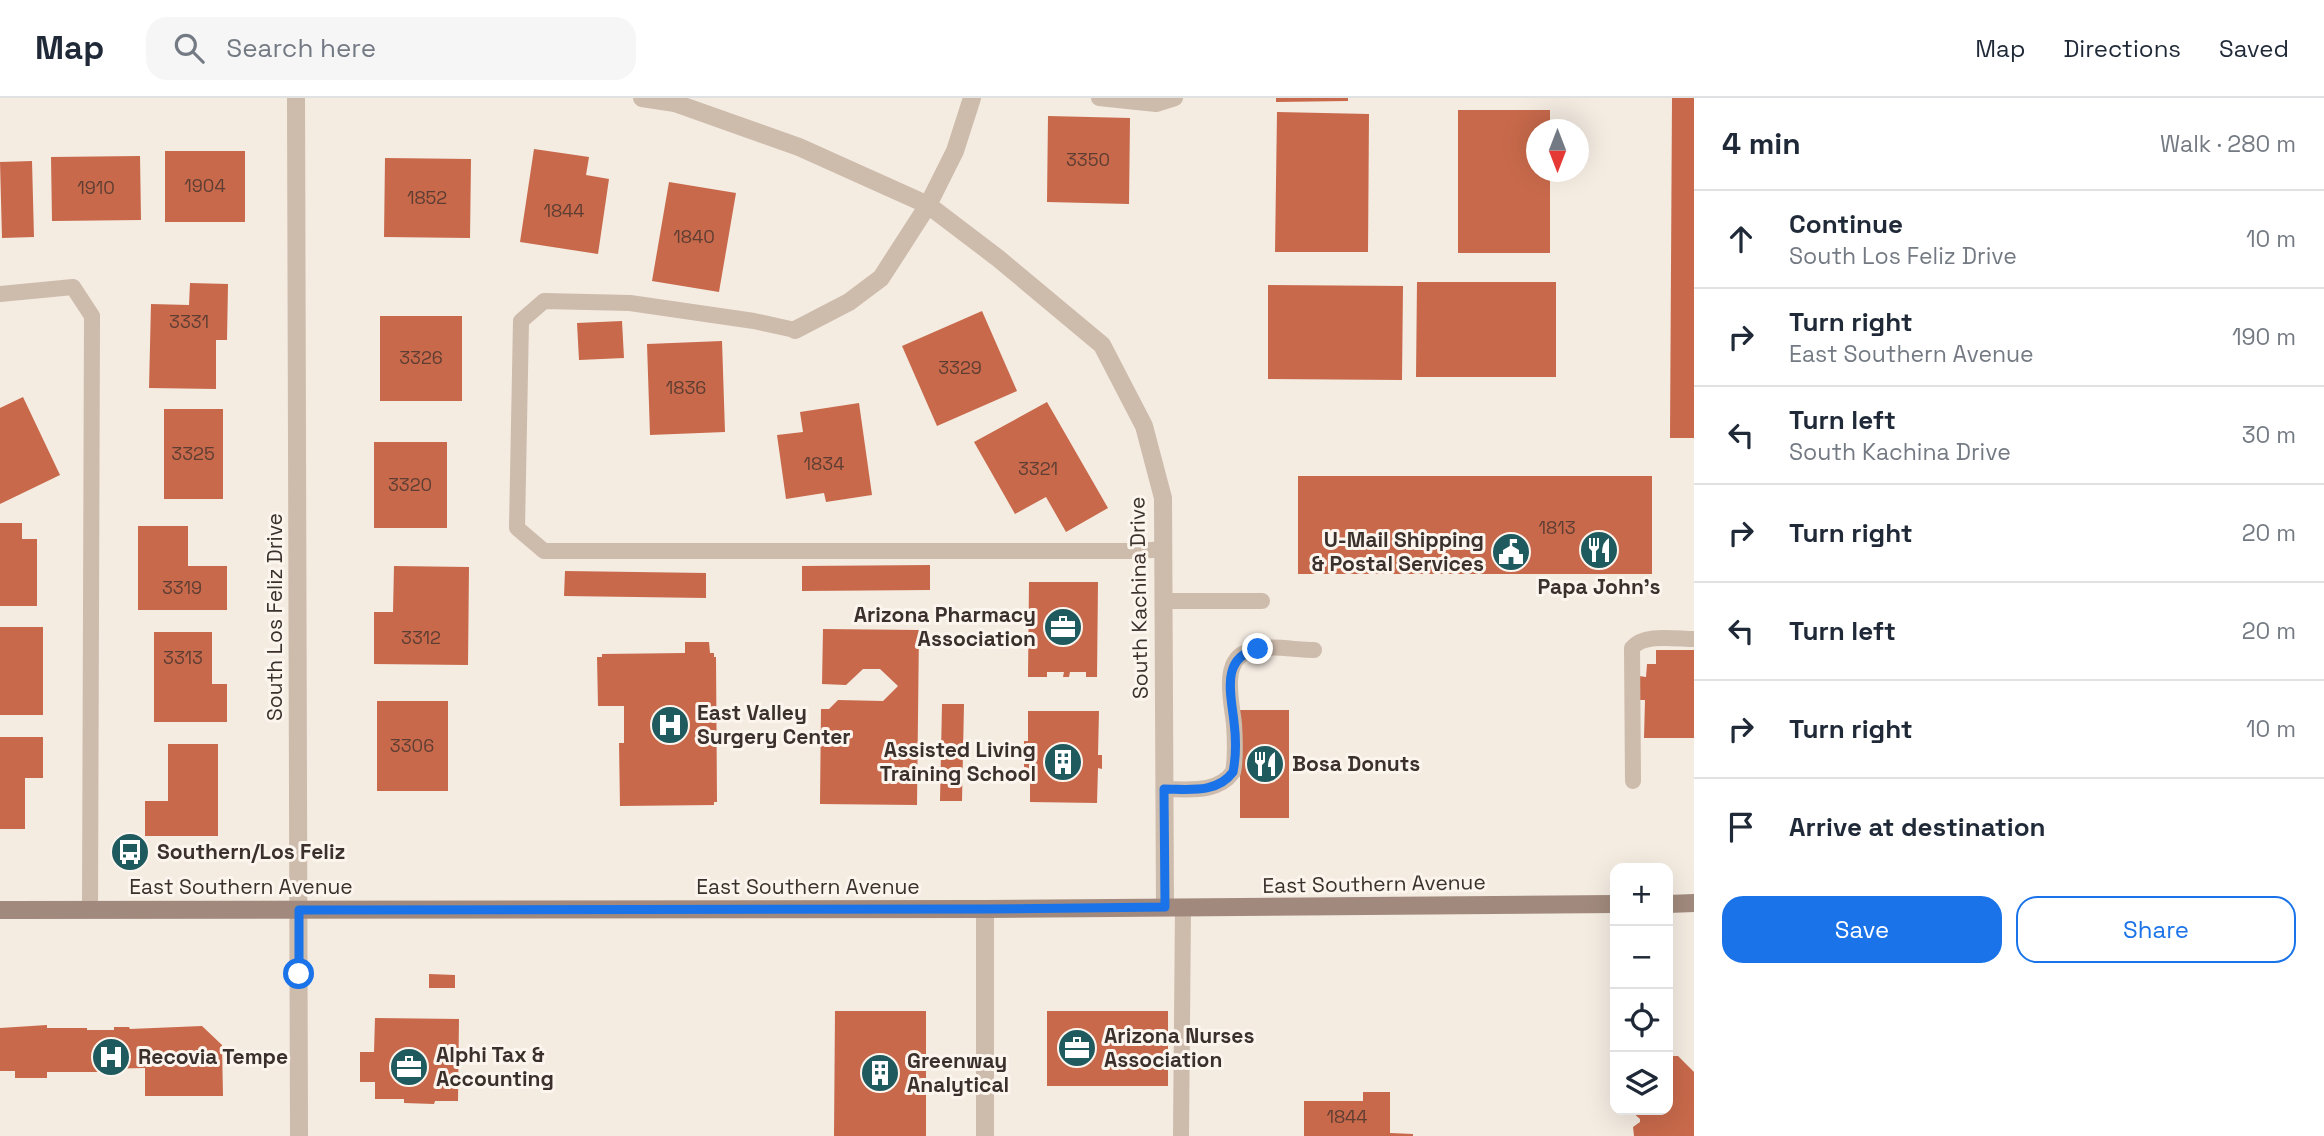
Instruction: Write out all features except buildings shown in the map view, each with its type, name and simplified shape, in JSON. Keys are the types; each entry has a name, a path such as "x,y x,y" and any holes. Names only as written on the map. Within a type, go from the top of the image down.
{"main road":[{"path":"1673,904 1694,903"},
{"name":"East Southern Avenue","path":"0,911 985,909 1610,904"}],"street":[{"name":"South Los Feliz Drive","path":"296,98 299,1136"},
{"name":"South Kachina Drive","path":"642,98 675,103 799,147 928,205 999,259 1102,345 1144,426 1163,498 1164,789 1174,908"},
{"path":"795,330 849,302 881,278 928,205 955,151 972,98"},
{"path":"985,909 985,1136"}],"lane":[{"path":"1099,98 1156,104 1175,98"},
{"path":"0,294 73,287 92,316 90,911"},
{"path":"795,330 754,321 630,303 544,301 521,321 517,528 544,551 1164,549"},
{"path":"1164,601 1262,601"},
{"path":"1633,781 1632,648 1637,642 1646,639 1694,639"},
{"path":"1164,789 1208,788 1221,784 1233,772 1234,726 1230,676 1238,659 1246,651 1314,650"},
{"path":"1174,908 1181,1136"}],"place":[{"name":"Papa John's","path":"1599,550"},
{"name":"U-Mail Shipping & Postal Services","path":"1511,552"},
{"name":"Arizona Pharmacy Association","path":"1063,627"},
{"name":"East Valley Surgery Center","path":"670,725"},
{"name":"Assisted Living Training School","path":"1063,762"},
{"name":"Bosa Donuts","path":"1265,764"},
{"name":"Southern/Los Feliz","path":"130,852"},
{"name":"Arizona Nurses Association","path":"1077,1048"},
{"name":"Recovia Tempe","path":"111,1057"},
{"name":"Alphi Tax & Accounting","path":"409,1067"},
{"name":"Greenway Analytical","path":"880,1073"}],"route":[{"path":"299,974 299,910 1165,907 1164,789 1208,788 1221,784 1233,772 1234,726 1230,676 1238,659 1246,651 1258,649"}]}
